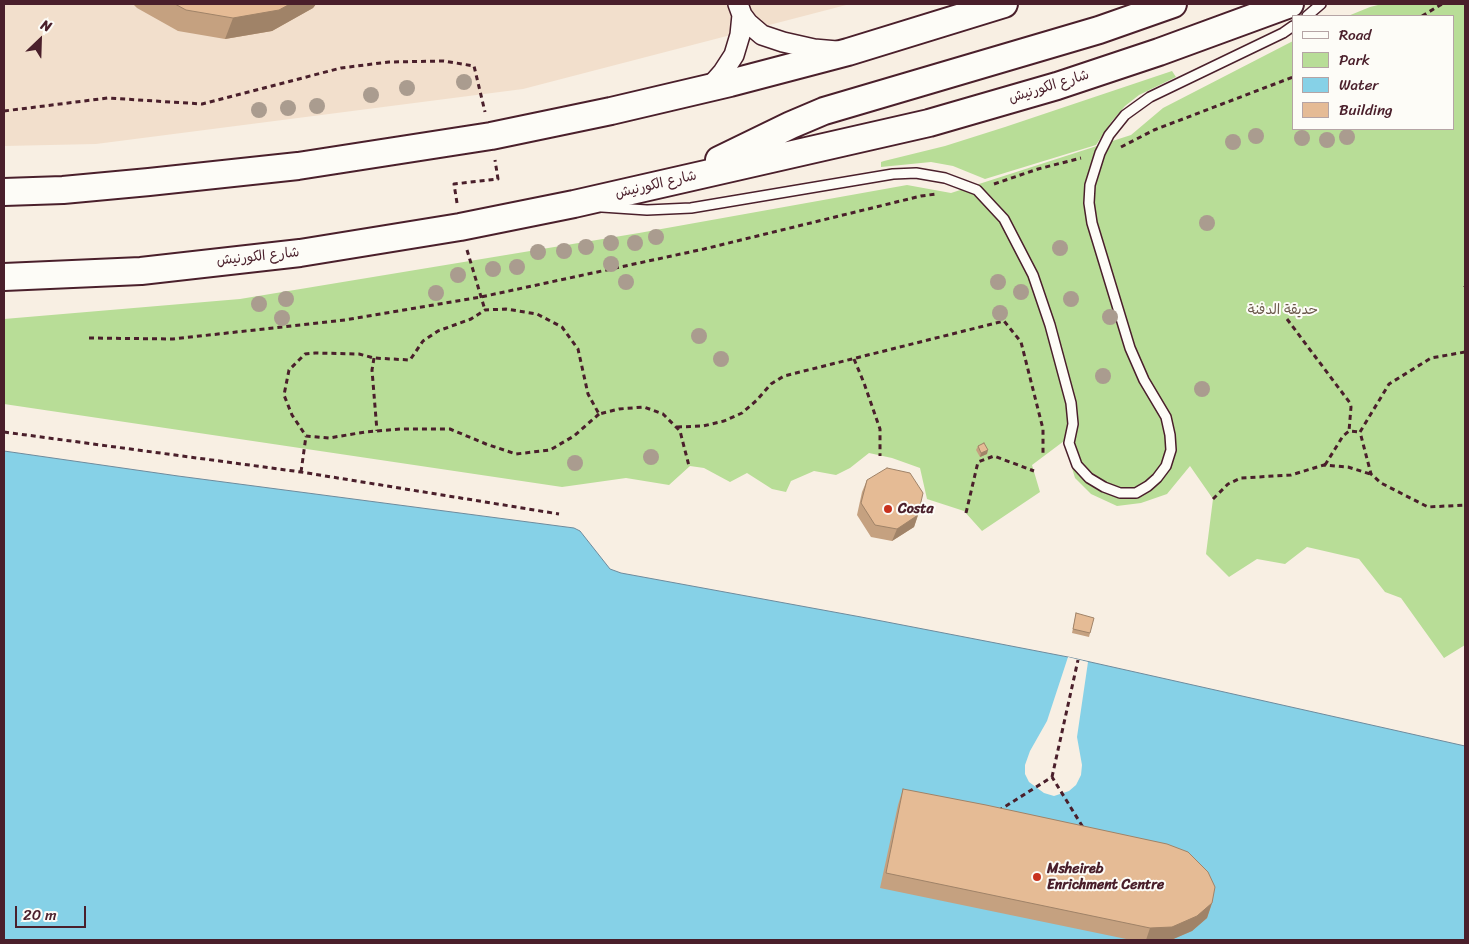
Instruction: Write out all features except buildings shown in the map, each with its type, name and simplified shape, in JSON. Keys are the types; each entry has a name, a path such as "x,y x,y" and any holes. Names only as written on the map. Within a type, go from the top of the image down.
{"main road":[{"path":"4,192 63,190 298,166 491,136 709,88 848,52 1004,4"},
{"path":"690,177 747,146 824,111 1100,30 1173,4"},
{"name":"شارع الكورنيش","path":"4,277 141,271 300,253 460,227 574,204 929,123 1057,86 1159,52 1290,4"}],"street":[{"path":"740,9 755,30 771,38 814,49 848,52"},
{"path":"709,88 724,72 734,55 740,35 740,9"}],"lane":[{"path":"1307,15 1321,4"},
{"path":"574,204 616,209 691,208 893,174 916,173 945,178 977,190 1004,219 1033,275 1050,325 1072,403 1073,424 1069,443 1077,465 1088,478 1104,487 1120,493 1136,492 1158,478 1166,466 1171,450 1170,435 1166,417 1144,380 1130,348 1092,223 1089,203 1090,185 1100,153 1109,135 1125,115 1150,97 1283,33 1292,27"}],"path":[{"path":"1424,15 1442,4"},
{"path":"977,190 1038,169 1124,146 1154,130 1292,77"},
{"path":"4,111 108,98 193,103"},
{"path":"89,338 173,339 345,320 481,297 704,249 921,196 940,194"},
{"path":"301,472 306,436 292,415 284,395 289,370 304,354 359,354 374,358 410,360 422,341 438,331 470,319 485,310 506,309 537,314 562,327 578,349 588,394 599,414"},
{"path":"1287,319 1350,403 1349,431"},
{"path":"677,427 703,426 724,421 742,413 771,384 784,376 1004,321 1020,342 1043,429 1043,456"},
{"path":"1371,474 1360,432 1389,384 1431,358 1465,352"},
{"path":"374,358 372,370 377,431"},
{"path":"854,359 880,429 880,456"},
{"path":"306,436 328,438 377,431 450,428 486,444 516,454 550,450 574,436 599,414 619,409 644,407 663,414 677,427 680,431 689,466"},
{"path":"1324,465 1343,436 1349,431 1360,432"},
{"path":"4,432 301,472 559,514"},
{"path":"966,513 978,462 994,456 1034,471"},
{"path":"1213,500 1228,484 1241,478 1291,475 1324,465 1334,465 1371,474 1382,483 1428,507 1465,505"},
{"path":"1078,660 1052,777 1086,832"},
{"path":"996,812 1052,777"}],"shaded area":[{"path":"4,4 850,4 523,89 96,144 4,146"}],"green space":[{"name":"حديقة الدفنة","path":"1382,4 1465,4 1465,645 1444,658 1401,598 1385,592 1359,559 1307,547 1285,564 1257,559 1229,577 1206,554 1213,499 1190,466 1167,494 1141,503 1117,506 1091,494 1075,478 1064,441 1032,465 1040,492 982,531 964,511 927,499 920,468 892,458 869,453 850,468 836,475 814,471 791,481 786,492 772,489 747,473 730,482 704,468 690,466 669,485 626,478 562,487 4,404 4,319 240,299 639,233 907,185 951,193 1131,135 1163,108 1292,42 1292,130 1454,130 1454,15 1350,15"},
{"path":"1172,71 1176,77 1139,95 1125,106 1096,145 985,179 953,166 931,162 881,167 881,162 884,161 945,146"}],"water":[{"path":"4,451 574,528 580,531 610,569 621,573 1068,657 1465,746 1465,940 4,940"}],"pier":[{"path":"1068,657 1088,662 1077,737 1082,765 1081,775 1076,785 1069,791 1054,796 1044,793 1029,782 1025,774 1025,765 1030,751 1047,721"}],"place":[{"name":"Costa","path":"888,509"},
{"name":"Msheireb Enrichment Centre","path":"1037,877"}]}
